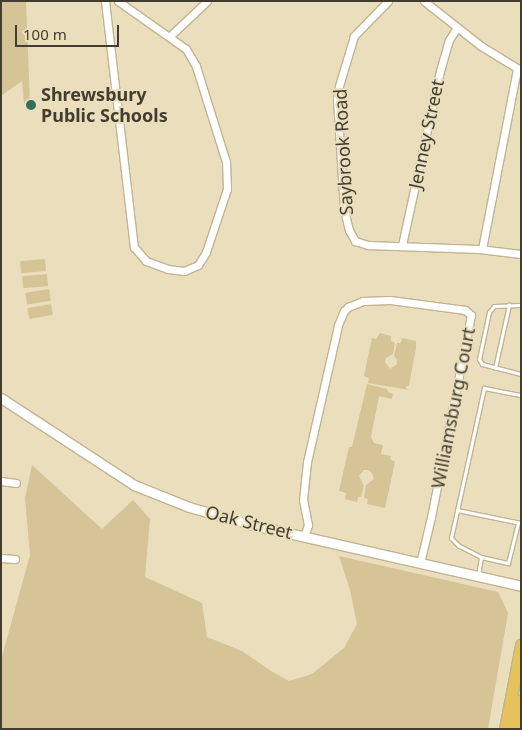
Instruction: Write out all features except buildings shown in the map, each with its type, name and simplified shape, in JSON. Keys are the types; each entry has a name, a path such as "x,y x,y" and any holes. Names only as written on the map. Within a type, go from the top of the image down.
{"highway":[{"path":"505,729 521,645"},
{"path":"515,729 521,700"}],"street":[{"path":"105,1 134,247 146,261 168,269 184,271 198,265 206,252 224,202 227,177 225,158 196,66 186,49 118,1"},
{"path":"170,36 208,1"},
{"name":"Saybrook Road","path":"388,1 354,36 340,81 337,99 344,210 349,230 359,244 482,249 521,254"},
{"path":"424,1 494,55 519,69 482,249"},
{"name":"Jenney Street","path":"402,245 440,71 449,40 457,27"},
{"name":"Williamsburg Court","path":"304,536 308,525 304,500 307,462 338,325 344,310 363,301 390,300 465,310 471,315 420,563"},
{"name":"Oak Street","path":"1,398 142,489 194,508 253,525 521,586"},
{"path":"1,481 16,483"},
{"path":"1,558 14,559"}],"lane":[{"path":"495,368 509,305"},
{"path":"521,305 494,306 489,312 479,359 482,364 521,374"},
{"path":"457,510 520,523 508,563 481,557 459,546 451,538 457,510 484,388 521,395"},
{"path":"478,576 481,557"}],"shaded area":[{"path":"1,1 26,1 30,104 24,104 22,81 1,96"},
{"path":"45,259 46,271 21,273 20,261"},
{"path":"47,274 48,286 23,288 22,276"},
{"path":"49,289 51,301 27,305 25,293"},
{"path":"51,304 53,315 29,319 27,308"},
{"path":"380,333 391,336 391,341 395,343 393,354 386,358 385,362 390,369 397,364 394,356 397,343 401,343 402,338 416,341 409,385 405,388 409,390 368,383 369,378 364,376 372,338 376,339"},
{"path":"367,384 387,389 388,392 393,394 392,399 379,396 371,437 374,443 383,445 381,454 391,456 390,459 395,462 385,508 367,504 368,499 364,498 366,485 374,479 372,473 368,470 364,470 359,476 364,486 361,497 358,497 357,502 345,499 346,493 339,491"},
{"path":"32,465 102,529 133,500 150,519 145,577 202,603 207,637 242,651 289,681 312,674 344,648 357,624 350,590 339,556 498,592 508,613 488,729 1,729 1,660 30,555 25,498"}],"place":[{"name":"Shrewsbury Public Schools","path":"31,105"}]}
